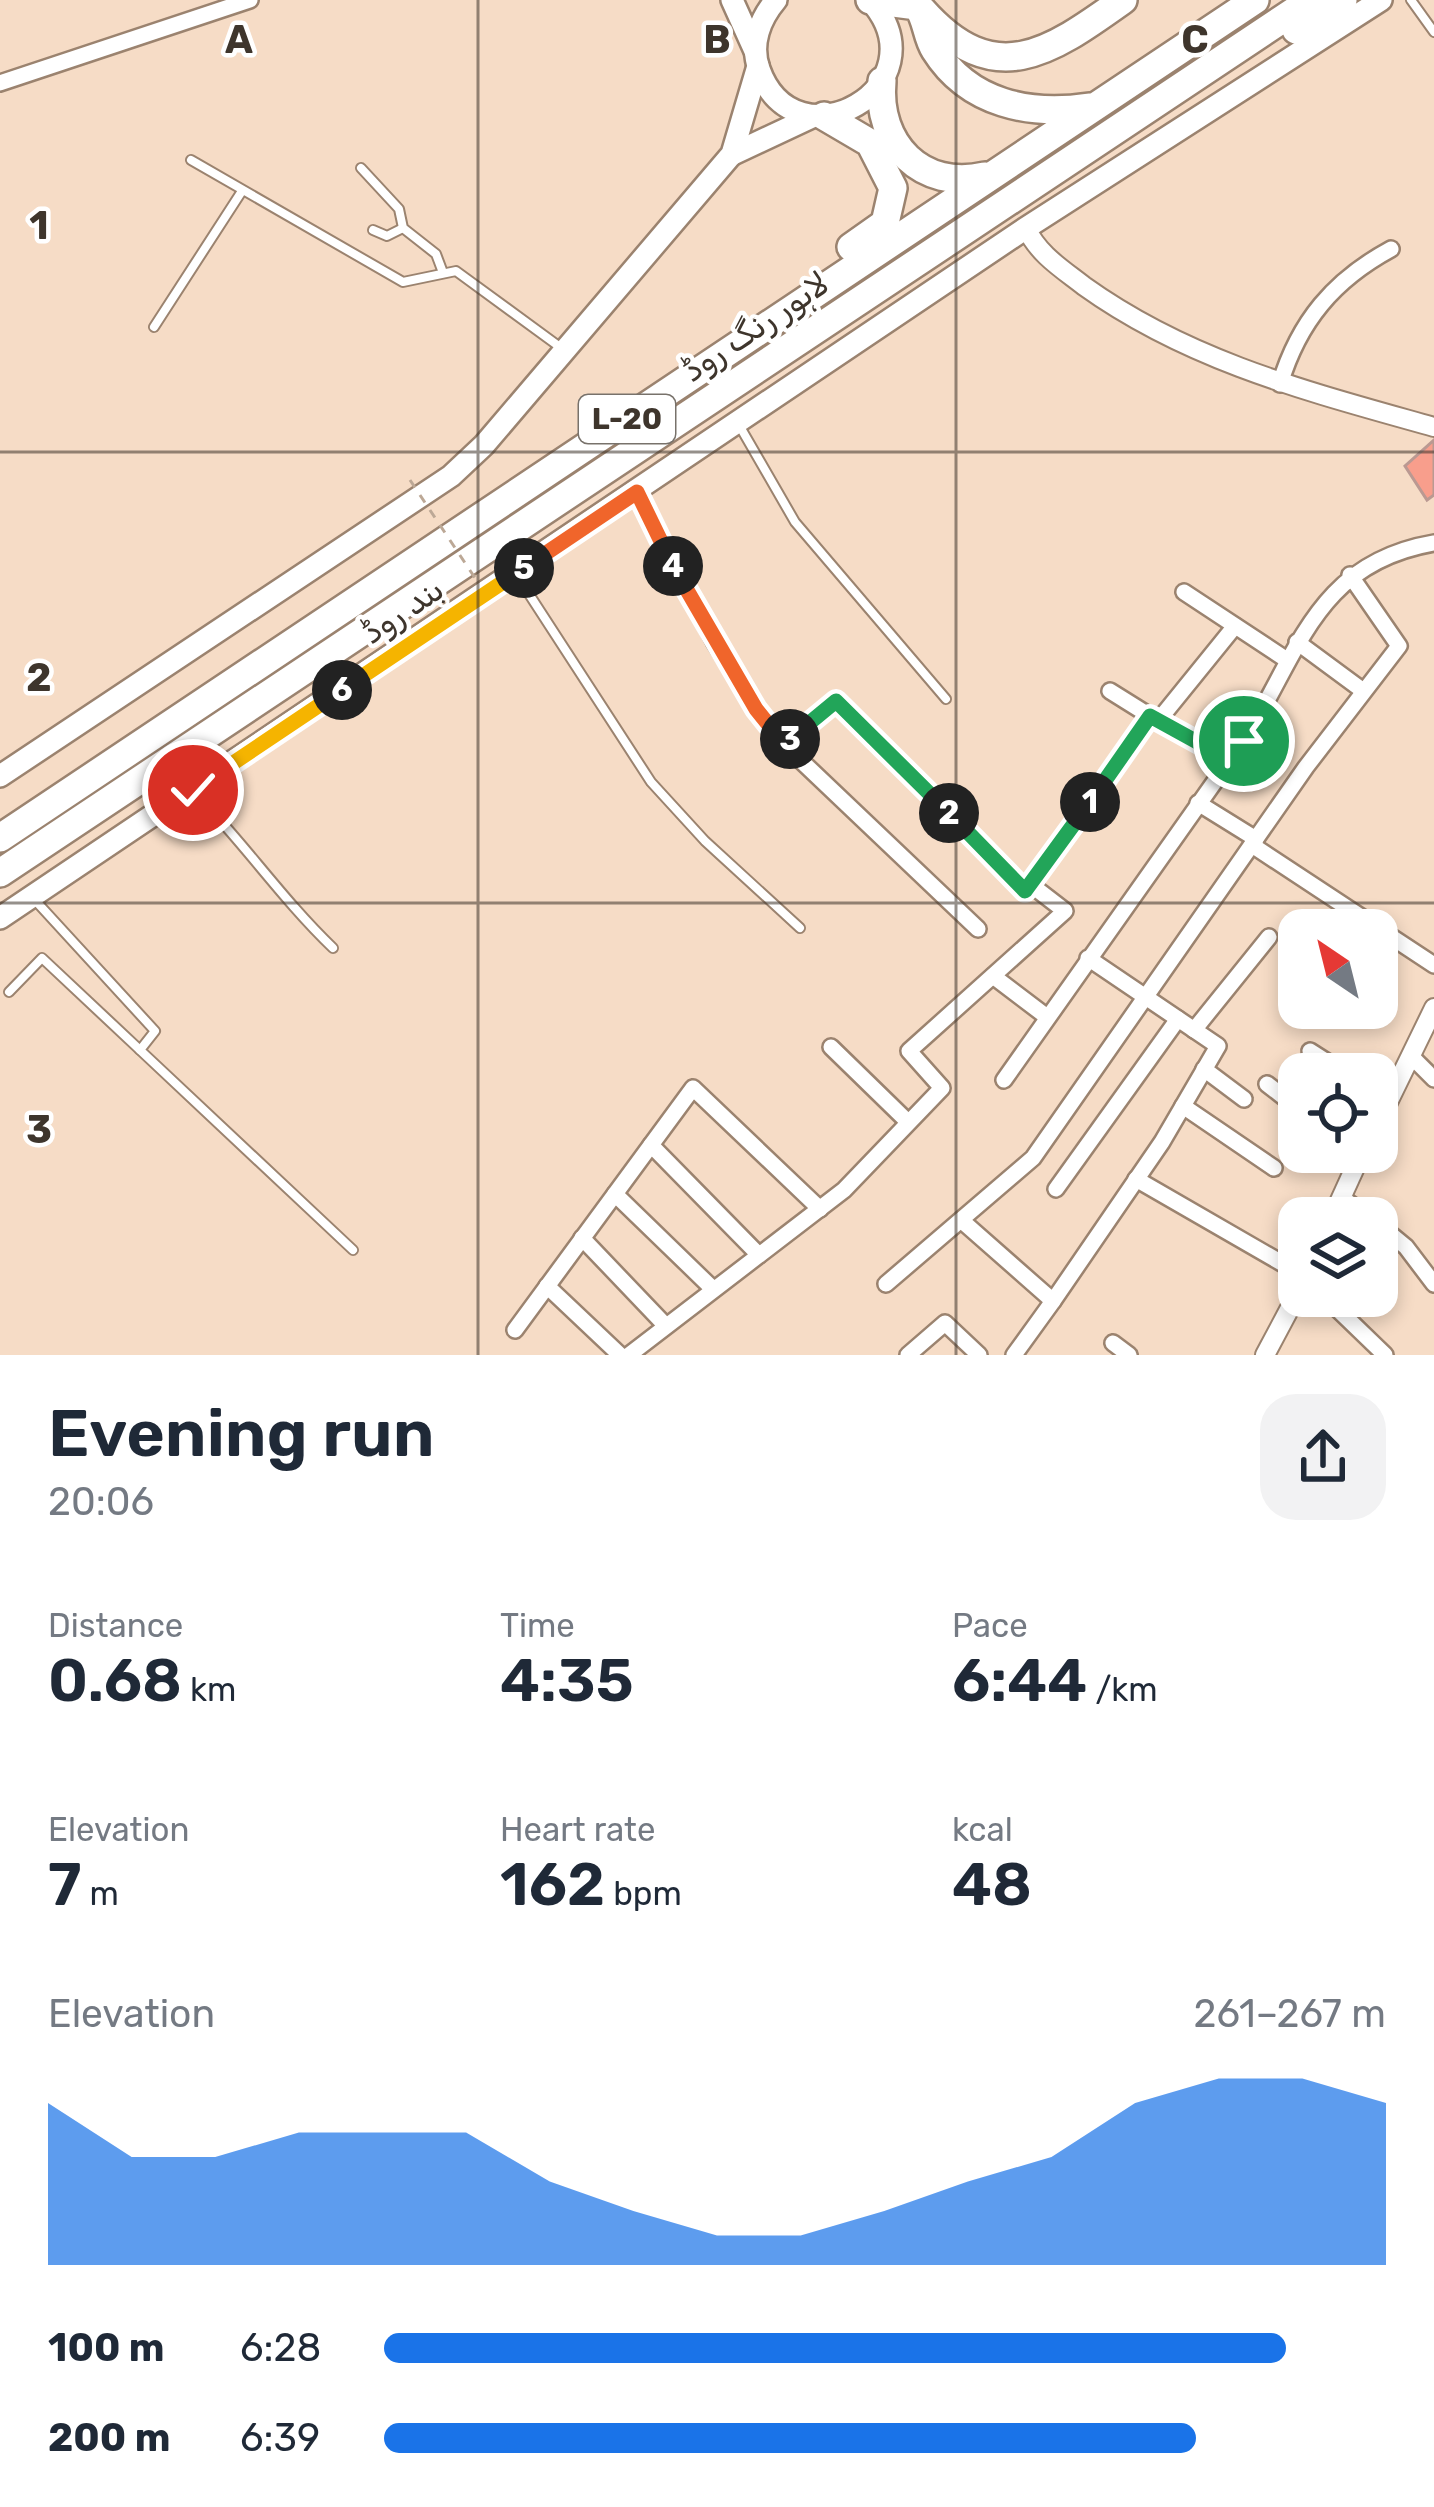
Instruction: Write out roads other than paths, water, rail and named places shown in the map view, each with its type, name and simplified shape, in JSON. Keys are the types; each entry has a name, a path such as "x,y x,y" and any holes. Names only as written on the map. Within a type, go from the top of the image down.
{"highway":[{"path":"898,7 980,52 1016,58 1049,51 1123,0"},
{"name":"لاہور رنگ روڈ","path":"0,838 1255,0"},
{"name":"لاہور رنگ روڈ","path":"0,873 1311,0"},
{"path":"1118,128 1192,96 1343,0"},
{"path":"898,7 938,55 982,94 1032,110 1093,106"},
{"path":"882,81 884,123 905,158 929,174 956,180 997,171"},
{"path":"529,484 607,416 885,223 893,188 881,157 858,132 819,116"}],"main road":[{"path":"732,0 778,100 819,116"},
{"path":"733,154 764,16 776,0"},
{"name":"بند روڈ","path":"0,918 1026,228 1381,0"},
{"path":"0,776 451,476 733,154 819,116 858,106 882,81 898,7"}],"street":[{"path":"0,83 250,0"},
{"path":"1026,228 1048,259 1166,339 1280,383 1434,427"},
{"path":"1280,383 1295,341 1319,303 1365,263 1391,249"},
{"path":"637,492 714,641 784,744 979,929"},
{"path":"1004,1080 1230,760 1298,642 1350,575 1370,561 1434,543"},
{"path":"886,1284 1033,1158 1362,690 1399,646 1350,575"},
{"path":"1184,592 1287,660"},
{"path":"784,744 836,701 1025,891 1154,718 1235,626"},
{"path":"1298,642 1362,690"},
{"path":"1110,691 1230,760"},
{"path":"1198,803 1434,965"},
{"path":"548,1286 624,1355 820,1209 942,1088 909,1051 1065,910 1030,884"},
{"path":"1194,1030 1269,938"},
{"path":"1014,1355 1136,1179 1218,1046 1088,958"},
{"path":"993,976 1046,1017"},
{"path":"1398,1077 1434,1008"},
{"path":"1056,1190 1178,1019"},
{"path":"831,1046 908,1122"},
{"path":"1412,1058 1434,1078"},
{"path":"1204,1069 1244,1099"},
{"path":"1267,1084 1278,1093"},
{"path":"515,1330 693,1088 820,1209"},
{"path":"1183,1106 1274,1168"},
{"path":"650,1145 759,1256"},
{"path":"1341,1197 1351,1173"},
{"path":"1136,1179 1278,1261"},
{"path":"615,1194 713,1289"},
{"path":"961,1220 1053,1301"},
{"path":"582,1238 666,1326"},
{"path":"1398,1241 1434,1284"},
{"path":"1265,1355 1285,1317"},
{"path":"1346,1317 1385,1355"},
{"path":"908,1355 945,1323 979,1355"},
{"path":"1113,1343 1130,1355"}],"lane":[{"path":"1411,0 1434,32"},
{"path":"191,160 403,282 442,270 456,271 565,351"},
{"path":"361,168 399,209 403,228 436,254 442,270"},
{"path":"154,327 242,191"},
{"path":"373,230 387,236 403,228"},
{"path":"738,423 795,522 946,699"},
{"path":"516,573 651,782 705,841 800,928"},
{"path":"193,790 254,854 283,899 333,948"},
{"path":"32,897 155,1031 140,1050"},
{"path":"9,992 43,958 353,1250"}]}
